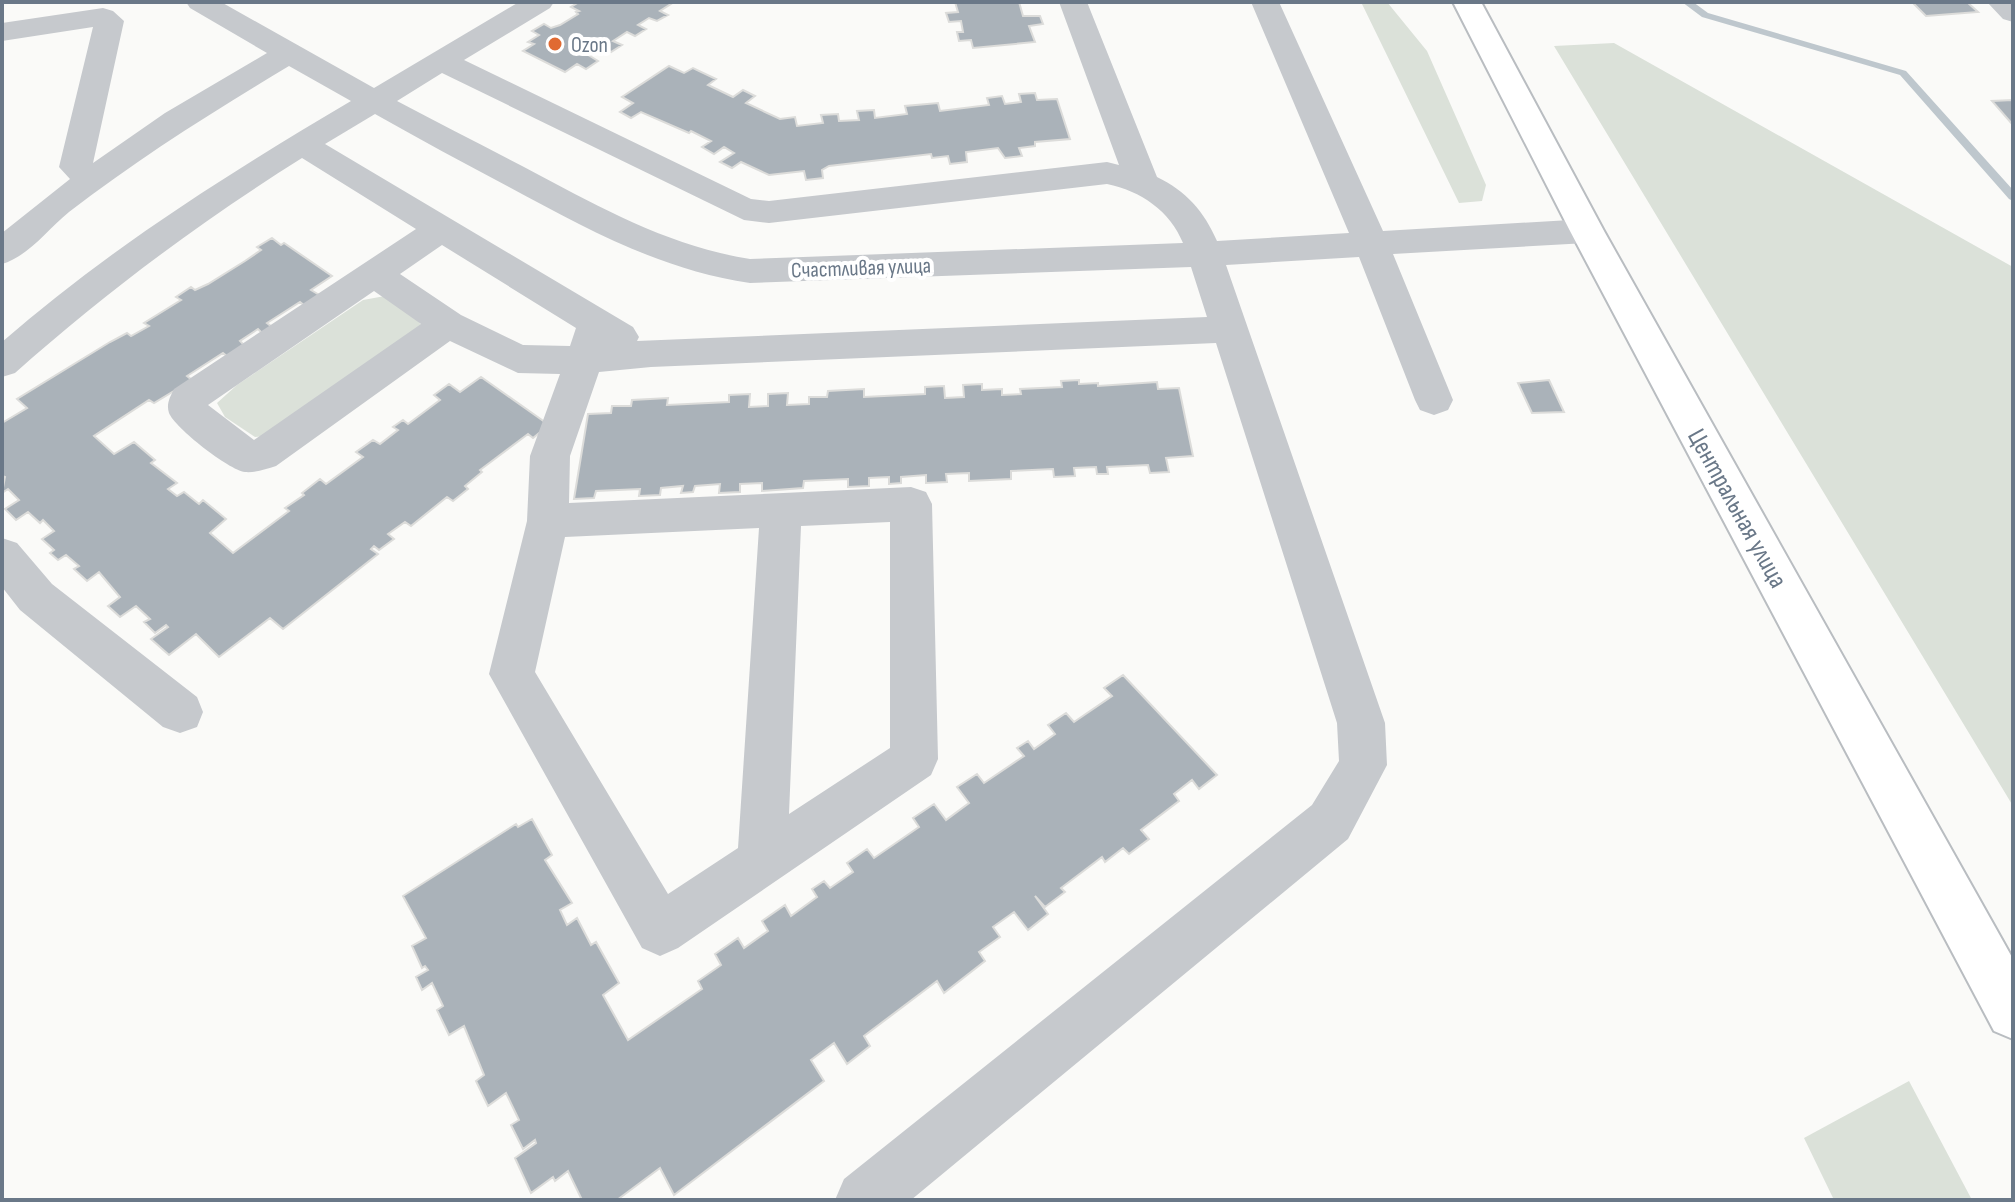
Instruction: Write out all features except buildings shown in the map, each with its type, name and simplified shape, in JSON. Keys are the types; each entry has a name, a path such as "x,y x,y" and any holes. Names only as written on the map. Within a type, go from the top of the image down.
{"main road":[{"name":"Центральная улица","path":"1467,2 1587,231 2013,1012"}],"street":[{"name":"Счастливая улица","path":"200,2 374,103 654,248 688,261 720,268 750,271 1205,254 1587,231"},
{"path":"2,363 32,336 216,196 540,2"},
{"path":"1073,2 1143,185"},
{"path":"1265,2 1434,400"},
{"path":"2001,2 2013,13"},
{"path":"8,39 103,17 109,21 76,167 93,179"},
{"path":"2,252 56,205 176,120 288,54"},
{"path":"443,62 744,209 769,212 1107,173 1143,185 1172,201 1187,215 1205,254 1361,723 1363,765 1330,822 865,1200"},
{"path":"302,144 441,229 589,342"},
{"path":"441,229 188,399 188,411 243,456 262,455 448,324"},
{"path":"374,274 448,324 518,359 589,342 651,353 1230,329"},
{"path":"548,521 911,504 914,759 660,930 512,674 548,521 550,456 589,342"},
{"path":"762,862 781,510"},
{"path":"2,556 36,597 180,712"}],"shaded area":[{"path":"1361,2 1387,2 1427,51 1486,185 1482,201 1459,203"},
{"path":"1614,43 2013,267 2013,806 1554,46"},
{"path":"385,296 409,310 422,326 276,435 255,437 225,417 217,403 237,385 363,300"},
{"path":"1909,1081 1972,1200 1834,1200 1804,1138"}],"waterway":[{"path":"1687,2 1705,15 1903,73 2013,197"}],"place":[{"name":"Ozon","path":"555,44"}]}
